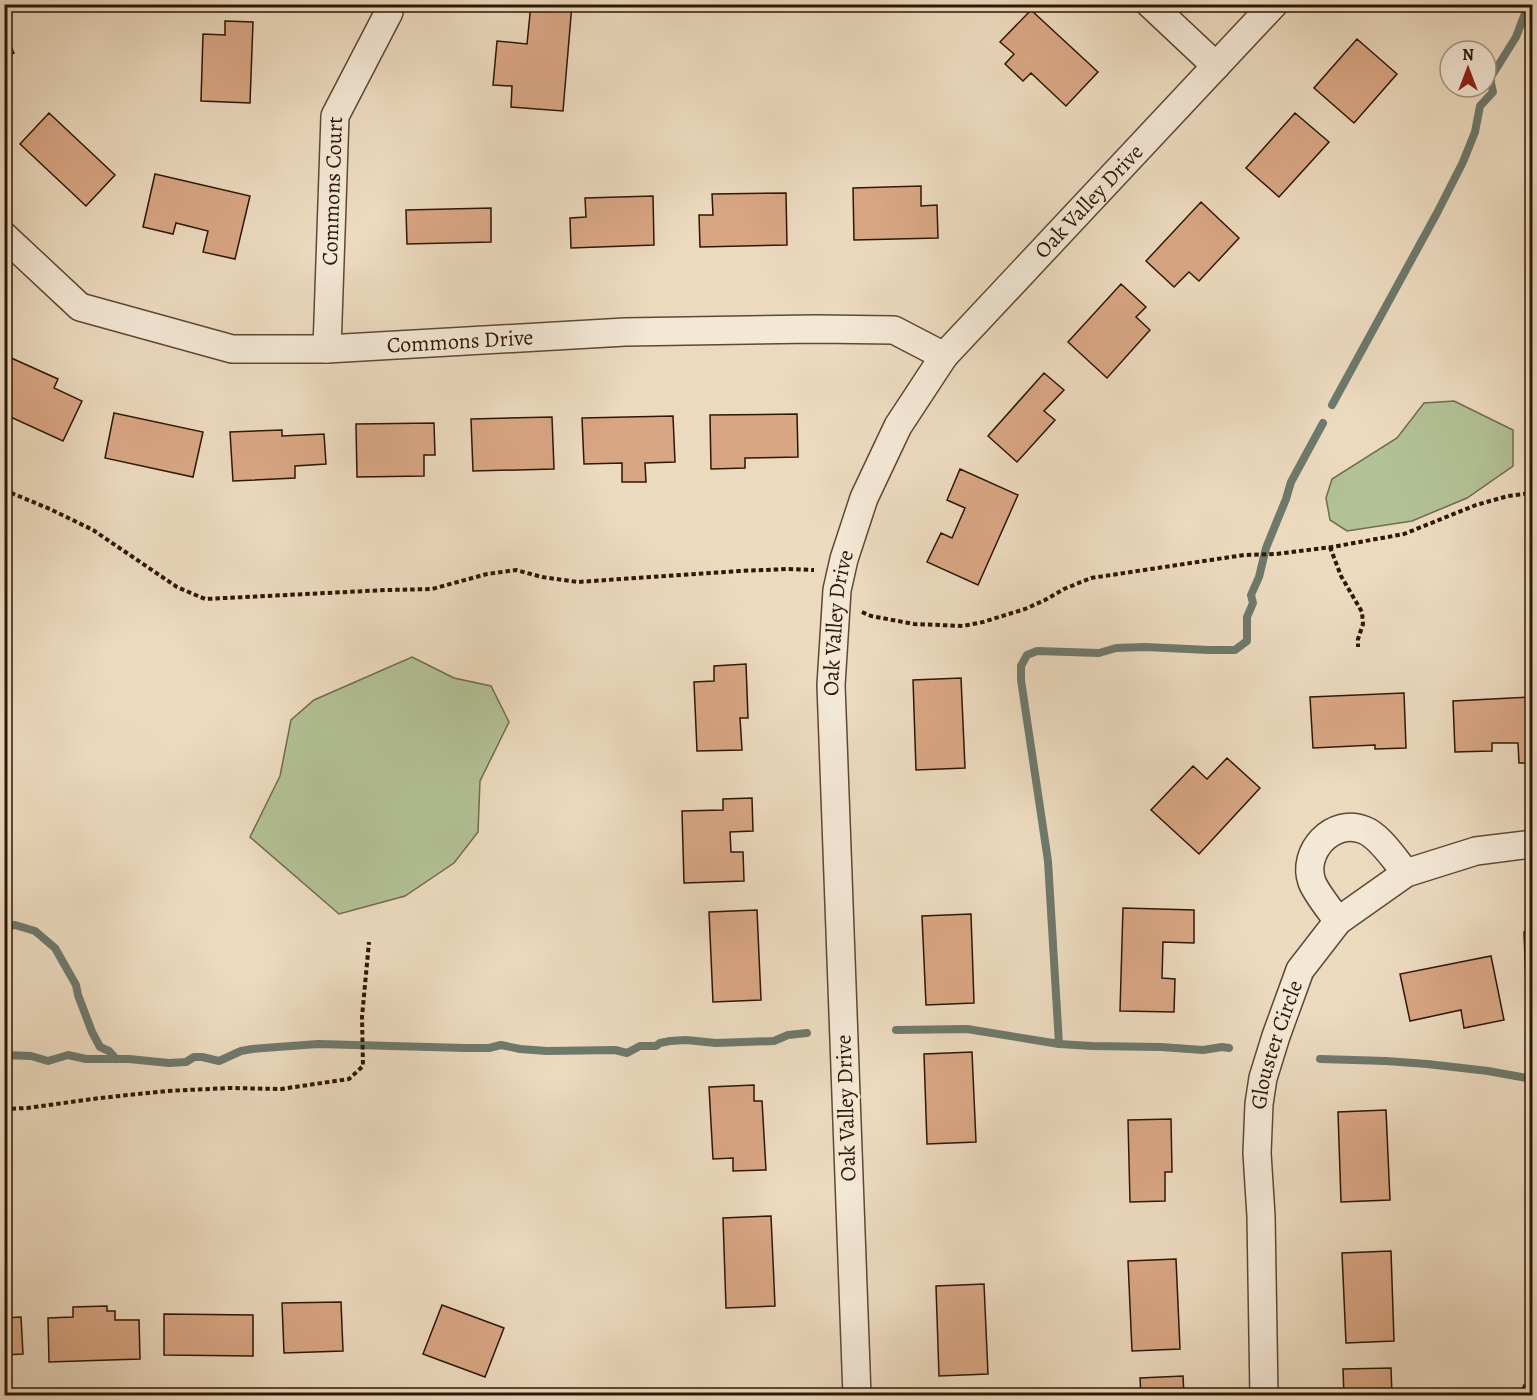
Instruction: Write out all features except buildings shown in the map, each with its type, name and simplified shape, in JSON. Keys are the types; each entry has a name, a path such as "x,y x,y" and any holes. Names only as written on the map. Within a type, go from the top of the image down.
{"street":[{"path":"1150,4 1216,66"},
{"name":"Oak Valley Drive","path":"857,1395 831,685 837,590 844,559 864,498 898,426 944,356 1274,4"},
{"name":"Commons Court","path":"327,350 335,116 389,12"},
{"name":"Commons Drive","path":"4,236 80,307 232,348 327,350 625,333 816,329 894,330 944,356"},
{"path":"1338,921 1312,883 1310,867 1315,847 1323,838 1343,828 1365,830 1380,841 1406,873"},
{"name":"Glouster Circle","path":"1264,1395 1261,1216 1257,1153 1259,1104 1263,1078 1300,970 1338,921 1406,873 1476,851 1533,844"}],"path":[{"path":"4,490 93,530 177,587 205,599 432,589 487,574 516,570 542,577 578,582 739,571 822,570 851,607 871,616 914,624 963,626 1025,609 1091,578 1244,555 1276,555 1404,534 1476,505 1508,496 1533,493"},
{"path":"1330,547 1341,576 1362,612 1363,624 1358,647"},
{"path":"4,1109 167,1091 229,1088 280,1089 349,1079 363,1066 362,1017 369,942"},
{"path":"1521,1395 1533,1367"}],"green space":[{"path":"1454,401 1513,430 1513,466 1467,498 1412,521 1347,531 1330,520 1326,498 1332,479 1397,438 1424,403"},
{"path":"412,657 454,678 491,686 509,722 480,781 478,832 454,863 405,896 339,914 250,837 280,776 291,720 314,700"}],"waterway":[{"path":"1332,405 1463,162 1475,132 1480,106 1493,92 1491,77 1516,37 1530,4"},
{"path":"1059,1044 1048,861 1021,680 1021,666 1027,655 1037,651 1099,653 1116,648 1145,647 1235,650 1247,641 1247,617 1253,603 1251,595 1259,577 1266,548 1291,482 1323,423"},
{"path":"4,927 15,925 35,931 55,948 76,985 92,1032 100,1047 109,1051 116,1059"},
{"path":"896,1030 967,1029 1059,1044 1092,1046 1203,1050 1229,1048"},
{"path":"4,1055 31,1056 48,1061 68,1055 86,1059 129,1059 169,1063 186,1062 194,1057 219,1061 241,1051 252,1049 318,1044 465,1048 489,1048 501,1045 547,1051 615,1050 627,1053 640,1046 656,1046 670,1041 716,1043 774,1041 788,1035 807,1033"},
{"path":"1320,1059 1427,1064 1532,1079"}]}
